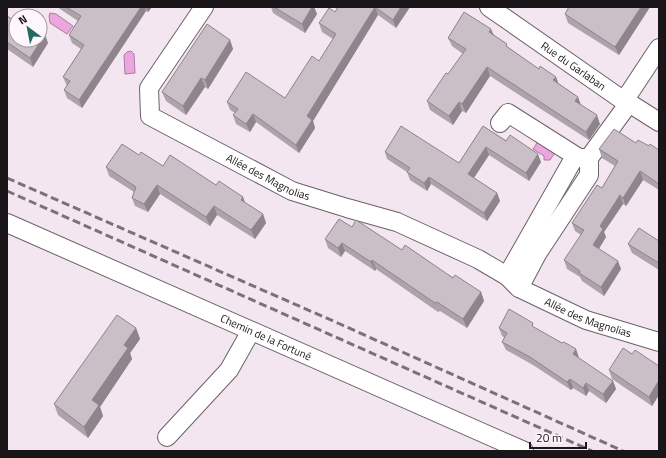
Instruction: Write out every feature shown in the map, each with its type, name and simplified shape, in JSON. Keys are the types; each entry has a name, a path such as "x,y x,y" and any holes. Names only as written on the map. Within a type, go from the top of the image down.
{"street":[{"name":"Allée des Magnolias","path":"204,7 148,88 150,116 292,191 397,222 466,253 513,282 586,320 659,342"},
{"name":"Rue du Garlaban","path":"489,7 626,102 659,122"},
{"path":"584,158 626,102 659,48"},
{"path":"500,123 508,113 584,158 589,175 537,254 513,282"},
{"name":"Chemin de la Fortuné","path":"7,223 524,451"},
{"path":"167,437 229,370 251,331"}],"shaded area":[{"path":"50,13 56,14 73,26 67,34 50,23"},
{"path":"131,51 134,54 135,73 125,74 124,55"},
{"path":"539,140 556,151 550,160 544,160 544,156 533,149"}],"building":[{"path":"66,7 141,7 79,100 64,90 70,81 63,77 84,45 69,35 81,16"},
{"path":"274,7 312,7 302,24"},
{"path":"338,7 375,7 307,116 312,120 296,145 253,114 246,124 233,115 238,109 227,102 246,72 285,98 312,56 319,61 336,34 319,23 329,8 335,12"},
{"path":"375,7 401,7 393,20"},
{"path":"569,7 641,7 615,47 565,14"},
{"path":"464,12 491,29 489,32 507,44 506,46 539,69 540,66 556,77 553,80 578,97 575,101 597,115 586,132 487,67 462,104 459,102 449,116 427,101 446,73 448,74 466,49 448,38"},
{"path":"8,17 8,43 7,42"},
{"path":"207,24 230,40 205,80 201,78 183,106 162,92"},
{"path":"16,48 36,48 30,58"},
{"path":"401,126 459,163 483,126 506,141 510,135 538,154 526,173 486,147 468,174 497,193 484,213 429,177 424,183 407,172 410,168 385,152"},
{"path":"614,129 636,143 638,140 649,146 650,144 659,150 659,184 640,171 623,198 620,195 600,226 603,229 593,245 618,261 601,287 579,273 580,271 564,260 584,230 572,223 597,185 602,188 618,161 599,149"},
{"path":"122,144 139,155 141,152 163,166 170,155 216,185 219,181 243,197 241,200 263,214 251,230 214,206 206,217 157,185 144,204 132,198 136,187 106,167"},
{"path":"339,219 352,227 356,220 402,250 405,245 453,278 455,275 481,292 463,319 437,302 435,303 372,260 371,262 342,243 338,248 325,239"},
{"path":"639,228 659,241 659,263 628,244"},
{"path":"509,309 533,323 532,326 576,349 573,354 613,381 603,394 586,383 583,388 570,379 567,382 530,357 502,342 507,333 499,328"},
{"path":"117,315 136,328 124,345 128,348 92,400 99,405 84,427 54,404"},
{"path":"623,348 632,354 635,350 659,366 659,383 658,382 649,397 609,370"}],"railway":[{"path":"7,178 340,324 623,451"},
{"path":"7,191 592,451"}]}
